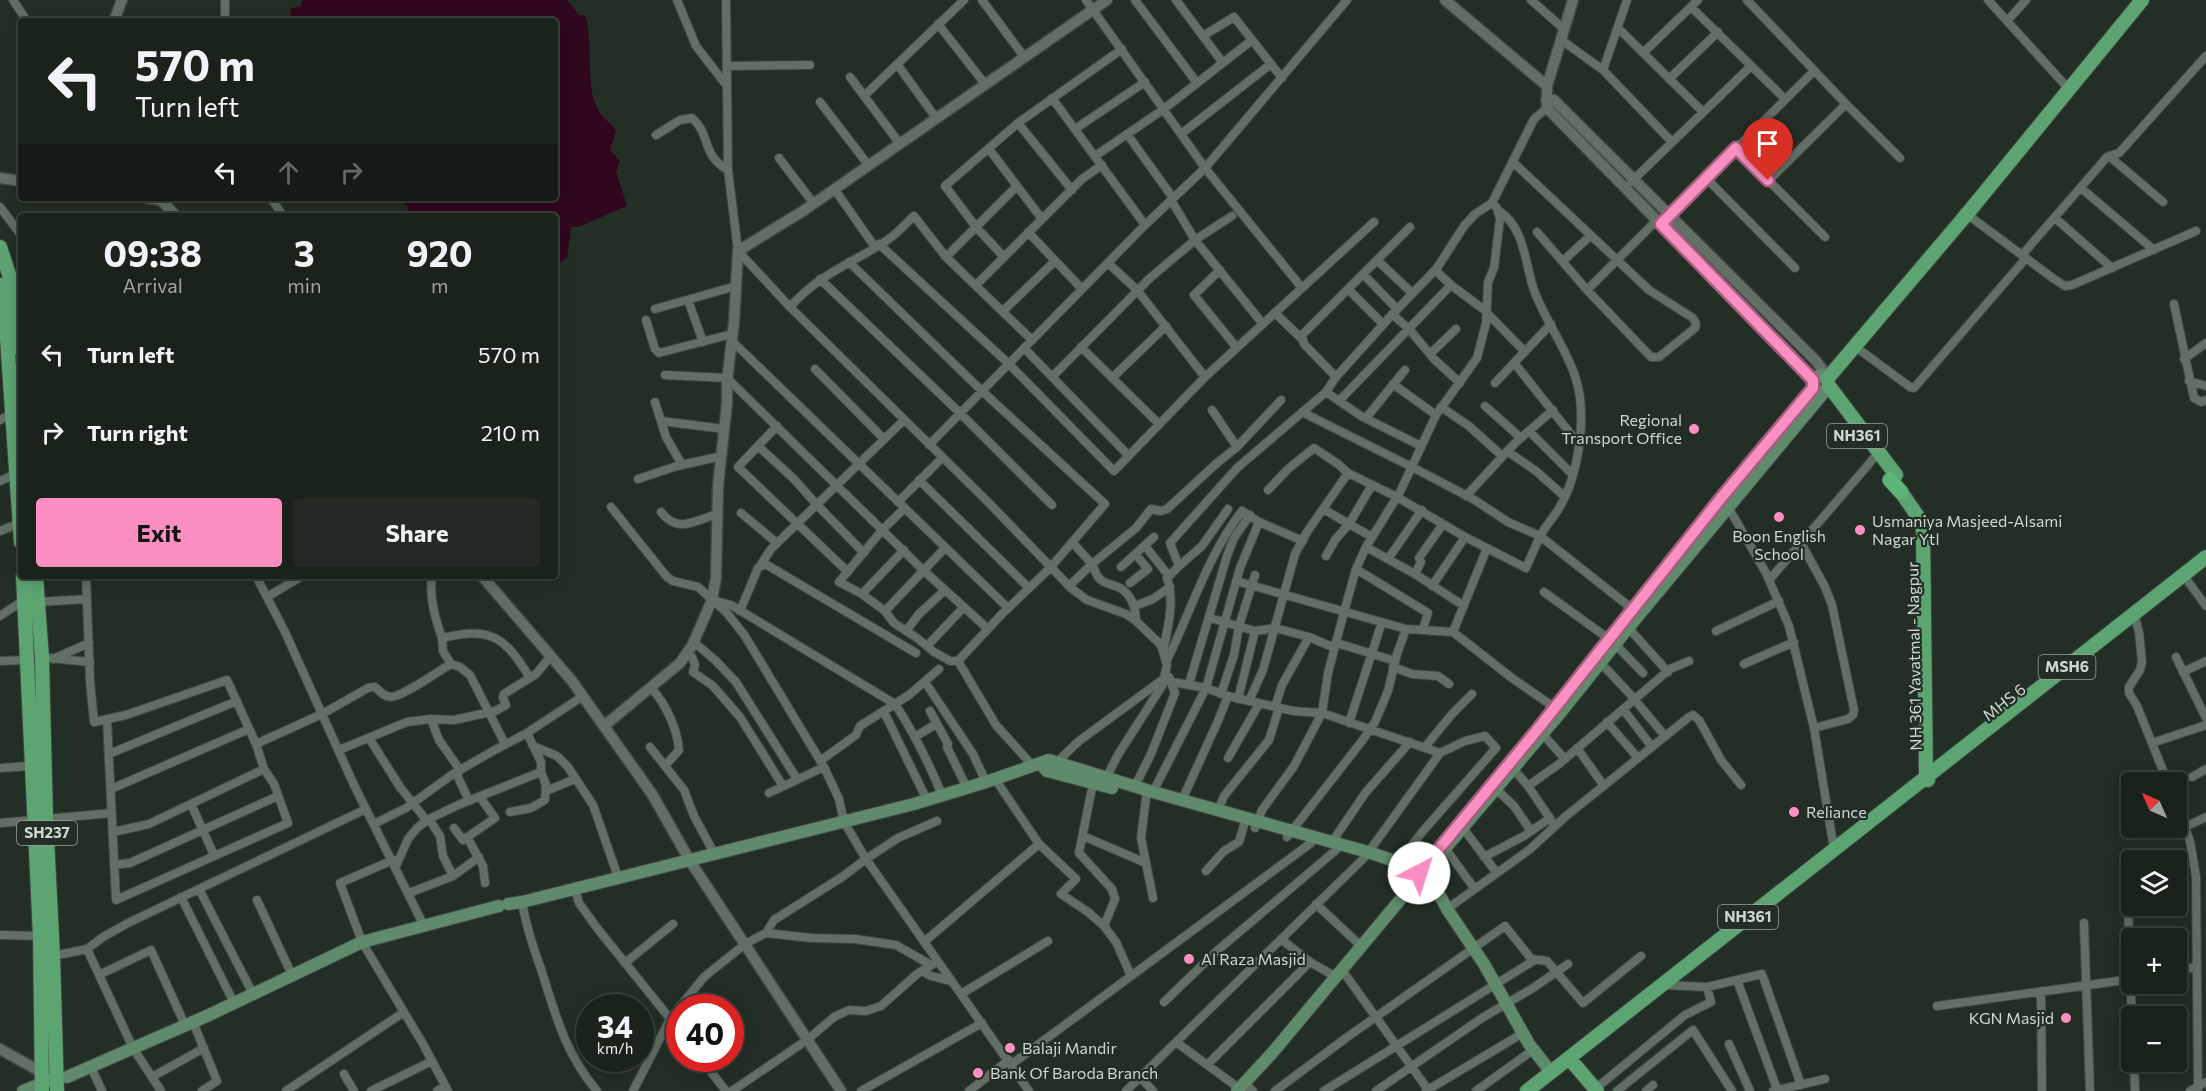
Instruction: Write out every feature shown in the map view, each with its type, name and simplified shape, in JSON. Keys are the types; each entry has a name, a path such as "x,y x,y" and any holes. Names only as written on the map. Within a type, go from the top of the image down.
{"highway":[{"name":"NH361","path":"1893,477 1903,490"}],"main road":[{"path":"1966,213 2136,0"},
{"path":"1244,1088 1558,710 1822,383 2142,0"},
{"path":"0,248 15,293 18,322"},
{"path":"0,285 18,463"},
{"path":"1822,383 1893,477"},
{"name":"NH361","path":"1822,383 1874,458 1893,477"},
{"name":"NH361","path":"1572,1061 1834,849 1931,776 1923,531 1921,521 1903,490"},
{"name":"MSH6","path":"1931,776 2134,617 2206,556"},
{"path":"2134,617 2206,565"},
{"name":"SH237","path":"24,579 47,659 40,819 40,936 51,1084"},
{"name":"SH237","path":"35,579 31,601 27,657 30,766 40,819 53,956 51,1084"},
{"path":"23,1091 51,1084 189,1024 362,942 844,822 968,788 1049,760 1252,825 1400,865 1431,879 1522,1033 1551,1072"},
{"path":"1036,765 1047,771 1093,783 1182,800 1218,810 1252,825"},
{"path":"1421,873 1496,789 1511,766"},
{"path":"1668,985 1931,776"},
{"path":"1289,834 1311,843 1334,846"},
{"path":"1527,1091 1551,1072 1572,1061"},
{"path":"1572,1061 1596,1090"},
{"path":"1540,1091 1572,1061"}],"street":[{"path":"12,0 25,18"},
{"path":"115,18 122,0"},
{"path":"225,0 225,18"},
{"path":"677,0 696,46 728,87"},
{"path":"604,726 651,688 687,654 712,600 716,579 717,514 738,250 728,170 726,0"},
{"path":"864,96 964,0"},
{"path":"982,0 1025,58"},
{"path":"1086,0 1205,168 1302,288"},
{"path":"738,250 835,190 1107,0"},
{"path":"1135,0 1197,83"},
{"path":"1176,0 1222,63"},
{"path":"1445,0 1547,86"},
{"path":"1531,0 1562,34 1603,70 1672,142"},
{"path":"1574,0 1547,86 1547,104 1625,188 1822,383"},
{"path":"1603,70 1627,0"},
{"path":"1747,0 1900,158"},
{"path":"1988,0 2066,86"},
{"path":"2008,20 2026,0"},
{"path":"929,445 1108,262 1205,168 1344,1"},
{"path":"1643,53 1695,3 1718,32 1785,99"},
{"path":"1203,36 1234,17 1282,78"},
{"path":"938,24 985,84"},
{"path":"1618,28 1703,112"},
{"path":"1669,79 1718,32"},
{"path":"1095,156 1164,109 1252,40"},
{"path":"1004,257 976,227 945,186 1018,123 1122,49"},
{"path":"1854,346 1911,387 1916,387 2109,156 2119,153 2206,56"},
{"path":"897,64 936,118"},
{"path":"1181,134 1271,64"},
{"path":"728,66 810,65"},
{"path":"1625,188 1751,66"},
{"path":"1587,290 1616,261 1670,214 1814,71"},
{"path":"850,77 900,144"},
{"path":"1076,129 1145,82"},
{"path":"1052,98 1145,225"},
{"path":"1179,566 1170,543 1237,468 1326,392 1336,377 1383,324 1435,270 1464,226 1475,214 1492,203 1534,119 1547,104 1554,100 1635,178 1816,361 1822,369 1822,383"},
{"path":"820,102 869,166"},
{"path":"1768,180 1846,104"},
{"path":"656,135 680,120 692,118 700,127 711,157 728,170"},
{"path":"1018,123 1072,190"},
{"path":"1127,134 1172,199 1195,240 1263,324"},
{"path":"1736,148 1825,237"},
{"path":"988,149 1042,219"},
{"path":"2109,156 2163,202"},
{"path":"779,158 814,204"},
{"path":"1514,163 1654,295 1694,318 1695,328 1659,357 1653,358 1587,290 1537,232"},
{"path":"976,285 1072,190 1102,165"},
{"path":"0,178 18,181"},
{"path":"1706,178 1795,268"},
{"path":"946,257 1017,186"},
{"path":"2081,188 2154,250"},
{"path":"835,190 877,246 1009,364 1114,471 1205,376 1374,222"},
{"path":"162,201 173,213"},
{"path":"1268,489 1314,448 1348,473 1422,510 1465,537 1526,568 1540,536 1558,509 1578,459 1581,400 1576,377 1535,294 1525,250 1512,224 1492,203"},
{"path":"0,207 18,231"},
{"path":"1206,871 1224,850 1239,842 1252,825 1294,766 1322,713 1336,645 1356,569 1366,547 1397,497 1441,406 1478,358 1487,312 1488,282 1494,267 1500,219 1498,211"},
{"path":"1966,213 2060,284 2065,285 2072,285 2196,231"},
{"path":"790,307 803,292 820,279 887,240 914,216 946,257 1032,340"},
{"path":"1052,376 1137,290 1195,240 1232,216"},
{"path":"2055,218 2112,268"},
{"path":"1302,339 1304,333 1410,227"},
{"path":"1028,232 1082,289"},
{"path":"1563,261 1590,236"},
{"path":"738,250 790,307 988,502 1050,568 1087,600 1126,614 1161,645 1166,664 1166,680 1119,753 1106,778"},
{"path":"1377,260 1412,293"},
{"path":"1002,311 1055,261"},
{"path":"849,262 982,391 1105,504 1050,568 958,661 950,661 927,646 894,623 885,611 862,594 839,582 883,529 905,508"},
{"path":"1108,262 1137,290 1205,376"},
{"path":"1220,270 1194,295 1237,348"},
{"path":"1435,270 1487,312 1525,352"},
{"path":"1363,274 1430,354 1460,383"},
{"path":"820,279 960,413 1052,506"},
{"path":"1339,401 1451,285"},
{"path":"655,309 736,286"},
{"path":"1348,289 1383,324"},
{"path":"688,300 702,342"},
{"path":"2174,304 2189,381 2196,400 2201,402 2206,400"},
{"path":"1275,313 1336,377"},
{"path":"646,320 658,353 702,342 732,338"},
{"path":"1495,383 1551,324"},
{"path":"1112,378 1166,326"},
{"path":"1430,354 1456,329"},
{"path":"732,338 1008,608"},
{"path":"2184,359 2206,343"},
{"path":"1082,347 1159,424"},
{"path":"1024,348 1128,455"},
{"path":"1515,364 1578,444"},
{"path":"815,369 884,439"},
{"path":"1366,418 1405,370"},
{"path":"665,375 727,378 923,570 988,629"},
{"path":"2189,381 2206,386"},
{"path":"1393,384 1436,415"},
{"path":"1326,392 1366,418 1421,446"},
{"path":"1070,586 1092,564 1136,528 1147,511 1167,509 1238,447 1281,400"},
{"path":"655,402 669,442 682,465"},
{"path":"1441,406 1504,453 1532,468 1564,496"},
{"path":"1485,406 1521,438"},
{"path":"1212,410 1238,447"},
{"path":"1467,496 1504,453 1553,410"},
{"path":"1302,412 1467,496 1508,522 1540,536 1636,612"},
{"path":"0,420 13,413"},
{"path":"740,611 760,566 777,543 904,420"},
{"path":"661,421 724,429"},
{"path":"777,426 738,467 848,572"},
{"path":"1529,431 1572,474"},
{"path":"758,446 794,479 864,553"},
{"path":"638,479 682,465 722,456"},
{"path":"898,501 942,458"},
{"path":"1770,579 1874,458"},
{"path":"0,481 18,473"},
{"path":"1249,702 1263,670 1295,554 1348,473"},
{"path":"920,480 1029,588"},
{"path":"1326,556 1335,540 1349,524 1372,485"},
{"path":"1724,502 1770,579 1794,642 1814,728 1834,849"},
{"path":"611,507 667,577 677,582 693,584 727,613 745,636 822,764 839,799 844,822 866,859 924,942 934,963 961,994 1011,1062 1029,1091"},
{"path":"1168,576 1202,546 1228,509"},
{"path":"1323,509 1372,537"},
{"path":"1388,559 1422,510"},
{"path":"661,512 670,522 678,525 717,514"},
{"path":"1166,664 1214,557 1230,526 1242,512 1303,541"},
{"path":"741,513 777,543"},
{"path":"1189,684 1234,538 1250,515"},
{"path":"1145,792 1206,688 1236,580 1259,522"},
{"path":"0,531 18,524"},
{"path":"1415,574 1421,562 1419,558 1443,524"},
{"path":"1121,567 1154,537"},
{"path":"1432,586 1465,537"},
{"path":"1072,542 1092,564 1099,578 1107,584 1119,587 1135,606 1136,621"},
{"path":"1801,543 1832,605 1854,710 1853,715 1848,719 1814,728"},
{"path":"1145,546 1168,576 1170,587 1168,629 1163,651"},
{"path":"1366,547 1415,574 1464,606"},
{"path":"885,611 945,548"},
{"path":"1454,632 1487,548"},
{"path":"862,594 904,550"},
{"path":"1130,583 1148,569 1136,555"},
{"path":"760,566 768,565 916,652"},
{"path":"1356,569 1428,613 1422,629"},
{"path":"1182,800 1218,721 1239,626 1255,575"},
{"path":"87,579 94,722 126,715 227,680 288,823 116,900 107,720"},
{"path":"257,579 285,632 366,809 424,926"},
{"path":"267,597 297,579"},
{"path":"432,579 430,589 443,651 451,664 460,667 470,675 505,744"},
{"path":"485,579 583,696 652,794 690,861 841,1091"},
{"path":"1236,580 1406,629 1454,632 1512,678 1558,710"},
{"path":"2187,580 2206,606"},
{"path":"1135,606 1153,599 1170,587"},
{"path":"906,631 919,614 945,590"},
{"path":"1544,592 1612,641 1643,673"},
{"path":"0,616 31,601 87,599"},
{"path":"712,600 730,605 895,704 915,736 942,795"},
{"path":"1716,631 1779,601"},
{"path":"927,646 964,607"},
{"path":"2134,617 2139,632 2142,662 2140,670 2128,689 2164,772"},
{"path":"1210,618 1255,631 1275,628 1371,654 1412,674 1438,676 1449,684"},
{"path":"1349,723 1382,622"},
{"path":"1626,624 1668,672"},
{"path":"1289,834 1370,729 1388,691 1406,629"},
{"path":"1238,699 1255,631"},
{"path":"442,638 483,633 495,638 508,645 530,678"},
{"path":"1218,810 1224,796 1269,740 1282,685 1309,637"},
{"path":"694,642 736,682 797,779"},
{"path":"1744,664 1794,642"},
{"path":"47,659 89,643"},
{"path":"687,654 692,657 695,665 693,672 713,686 740,717 783,786"},
{"path":"339,750 407,722 431,719 454,720 489,712 506,705 504,694 536,674 551,656"},
{"path":"0,661 27,657 90,662"},
{"path":"2176,657 2206,718"},
{"path":"1598,659 1665,736"},
{"path":"1528,786 1565,759 1668,672 1689,660"},
{"path":"958,661 996,725 1036,765"},
{"path":"2183,672 2206,661"},
{"path":"256,744 322,714 368,688 375,687 382,694 390,697 403,693 451,664"},
{"path":"769,793 822,764 856,735 860,726 884,712 939,669"},
{"path":"1153,898 1141,838 1151,754 1175,693 1166,680"},
{"path":"1057,762 1079,741 1166,680 1206,688 1238,699 1277,708 1322,713 1440,753"},
{"path":"925,682 991,781 1039,844 1076,879 1061,894 1104,926 1135,973"},
{"path":"651,688 658,695 678,733 679,750 667,768"},
{"path":"1425,747 1472,694"},
{"path":"374,824 397,813 460,770 526,734 583,696"},
{"path":"109,754 237,701"},
{"path":"1228,758 1259,704"},
{"path":"1623,709 1652,747"},
{"path":"930,711 968,788"},
{"path":"884,712 927,800"},
{"path":"1484,857 1552,822 1604,786 1689,717 1696,717 1721,760 1741,785"},
{"path":"431,719 439,740 460,770"},
{"path":"1607,722 1638,758"},
{"path":"915,736 936,724"},
{"path":"2152,743 2206,725"},
{"path":"111,789 249,729"},
{"path":"1540,731 1565,759"},
{"path":"510,812 539,805 545,801 546,791 541,762 526,734"},
{"path":"1126,1091 1366,855 1440,753 1465,741 1485,736 1496,748 1423,831 1400,865"},
{"path":"369,738 400,787 440,836 443,856 453,876"},
{"path":"1164,1002 1218,950 1334,846 1366,792 1410,742"},
{"path":"533,746 556,756 593,805 618,877"},
{"path":"650,747 684,790 694,816 715,855"},
{"path":"1577,748 1604,786"},
{"path":"0,768 30,766"},
{"path":"1511,766 1528,786 1552,822"},
{"path":"113,832 149,824 264,769"},
{"path":"2192,777 2206,769"},
{"path":"460,770 458,775 469,801"},
{"path":"437,1091 447,1088 362,942 340,883 394,863 408,839 428,820 541,771"},
{"path":"546,791 575,779"},
{"path":"1093,783 1079,854 1112,888 1115,899 1104,926"},
{"path":"1496,789 1514,806 1531,831"},
{"path":"114,866 130,863 278,796"},
{"path":"454,828 463,840 495,818 480,797"},
{"path":"191,804 214,855"},
{"path":"53,956 87,950 104,937 181,897 366,809"},
{"path":"0,823 112,813"},
{"path":"2187,826 2206,817"},
{"path":"690,994 704,977 745,944 766,933 774,920 898,838 937,821"},
{"path":"1447,909 1529,850 1552,822"},
{"path":"1463,828 1496,873"},
{"path":"2187,833 2196,877 2195,1090"},
{"path":"1083,836 1146,863"},
{"path":"467,837 483,866 486,883"},
{"path":"969,1091 1135,973 1311,843"},
{"path":"924,942 1039,844"},
{"path":"1445,848 1474,888"},
{"path":"409,893 453,876 479,857"},
{"path":"2196,877 2206,872"},
{"path":"199,889 253,994"},
{"path":"575,890 579,903 666,1014"},
{"path":"181,897 234,1003"},
{"path":"257,900 292,975"},
{"path":"522,902 527,930 555,1017 579,1070 597,1091"},
{"path":"1316,904 1361,946"},
{"path":"2084,923 2090,1091"},
{"path":"625,963 673,924"},
{"path":"1275,1091 1505,926 1531,959 1547,961 1582,1003 1641,956"},
{"path":"766,933 811,938 855,939 896,945 934,963"},
{"path":"0,935 40,936"},
{"path":"1281,939 1310,963 1339,973 1377,1016 1428,1090 1522,1033"},
{"path":"961,994 1048,941"},
{"path":"87,950 133,1048 161,1091"},
{"path":"99,975 151,950 204,1048 217,1081 202,1091"},
{"path":"1324,1091 1496,986 1533,961 1531,959"},
{"path":"732,1091 807,1040 834,1017 849,1010 866,1011 881,1006 934,963"},
{"path":"1207,1065 1310,963"},
{"path":"1376,1091 1568,964"},
{"path":"2187,968 2196,967"},
{"path":"922,971 951,981"},
{"path":"1668,985 1707,987 1762,974 1801,1085"},
{"path":"1737,980 1775,1090 1825,1079"},
{"path":"1937,1006 2121,980"},
{"path":"2197,989 2206,983"},
{"path":"1596,1090 1685,1015 1711,1002 1707,987"},
{"path":"2041,991 2042,1091"},
{"path":"286,1091 404,1012"},
{"path":"861,1091 982,1023"},
{"path":"633,1091 666,1027"},
{"path":"1617,1091 1693,1030 1732,1091"},
{"path":"1176,1042 1244,1088"},
{"path":"1729,1044 1750,1091"},
{"path":"152,1077 204,1048"},
{"path":"0,1049 51,1084"},
{"path":"1476,1091 1533,1050"},
{"path":"371,1091 432,1061"},
{"path":"91,1067 102,1091"},
{"path":"711,1072 726,1091"},
{"path":"2134,1072 2135,1091"},
{"path":"344,1074 354,1091"},
{"path":"1140,1077 1154,1091"},
{"path":"2195,1090 2206,1082"}],"shaded area":[{"path":"302,0 567,0 579,15 585,15 588,27 592,91 600,113 616,130 610,150 620,161 616,171 627,206 578,227 571,227 567,258 558,265 558,213 407,213 408,207 402,201 558,201 558,18 292,18 290,9 301,6"}],"place":[{"name":"Regional Transport Office","path":"1694,429"},
{"name":"Boon English School","path":"1779,517"},
{"name":"Usmaniya Masjeed-Alsami Nagar Ytl","path":"1860,530"},
{"name":"Reliance","path":"1794,812"},
{"name":"Al Raza Masjid","path":"1189,959"},
{"name":"KGN Masjid","path":"2066,1018"},
{"name":"Balaji Mandir","path":"1010,1048"},
{"name":"Bank Of Baroda Branch","path":"978,1073"}],"route":[{"path":"1419,873 1538,729 1721,498 1813,388 1813,380 1661,224 1736,148 1768,180"}]}
